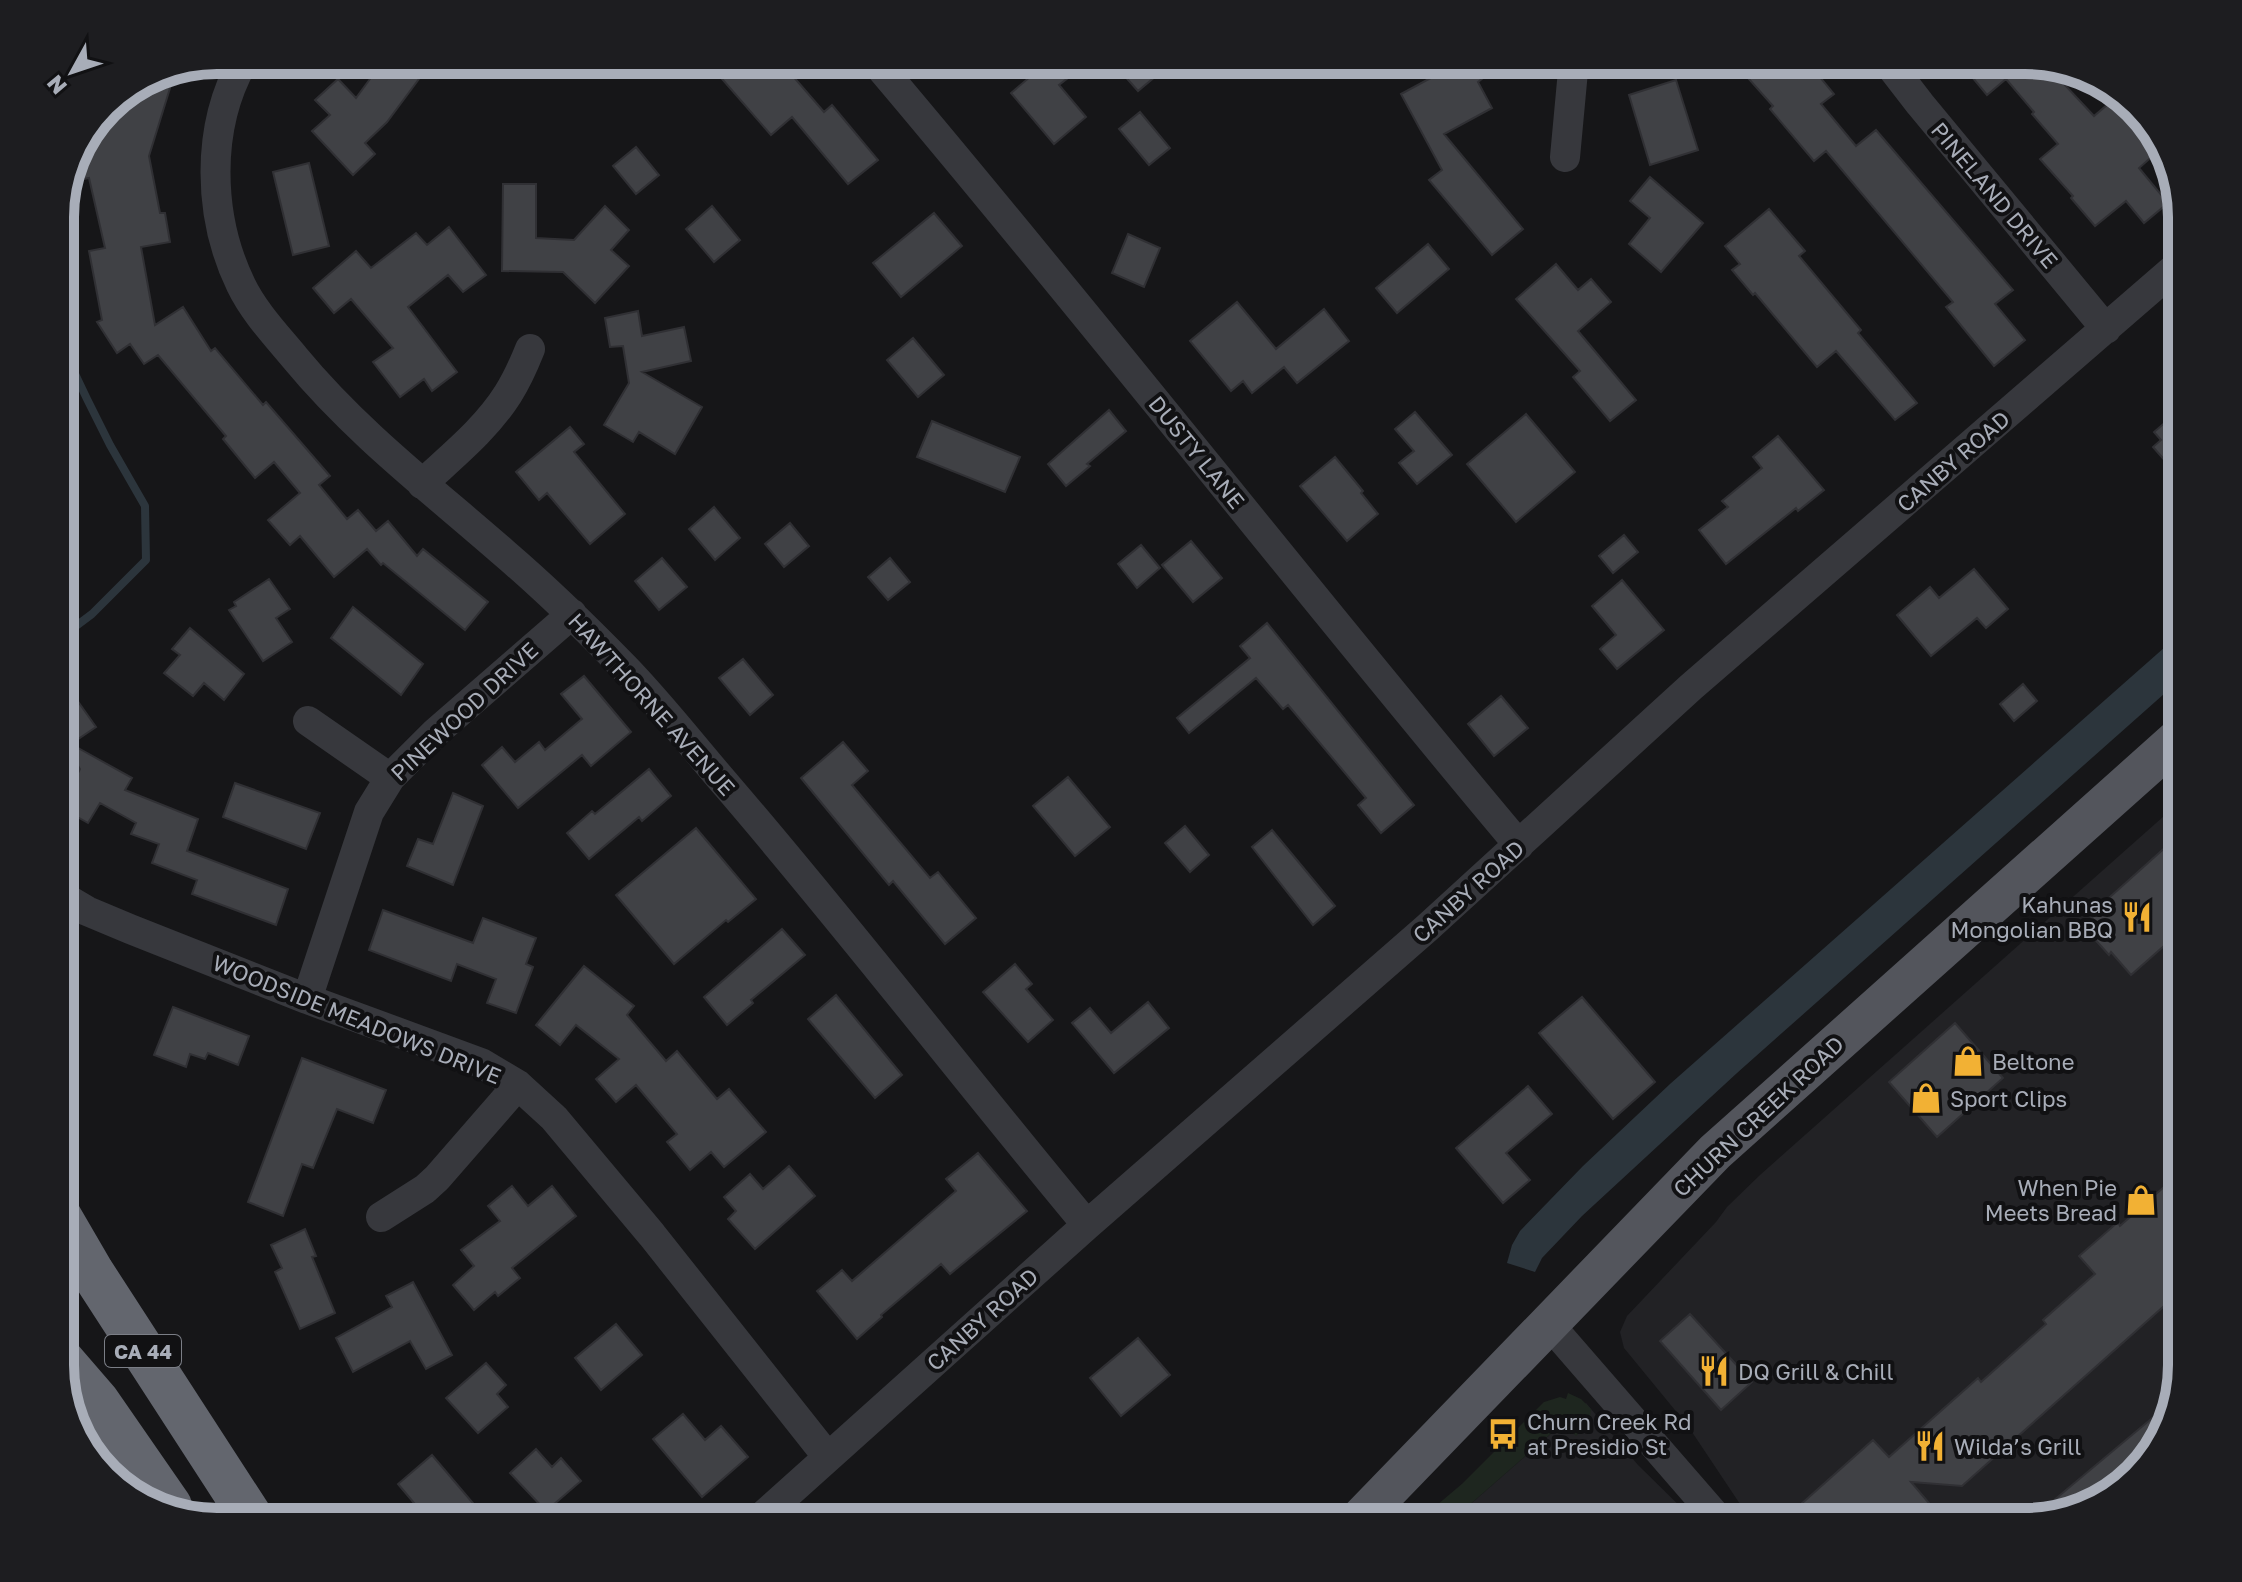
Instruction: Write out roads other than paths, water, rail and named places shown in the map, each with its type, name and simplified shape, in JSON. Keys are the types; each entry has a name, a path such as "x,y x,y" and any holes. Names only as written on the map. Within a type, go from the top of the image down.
{"highway":[{"name":"CA 44","path":"74,1241 244,1508"},
{"name":"CA 44","path":"74,1356 98,1402 164,1497"},
{"path":"74,1374 98,1402"},
{"path":"228,1484 249,1508"}],"main road":[{"name":"CHURN CREEK ROAD","path":"1370,1508 1715,1152 2168,748"}],"street":[{"name":"HAWTHORNE AVENUE","path":"236,74 224,109 218,142 217,203 236,273 256,310 310,376 347,415 572,614 628,670 795,866 1087,1225"},
{"name":"DUSTY LANE","path":"886,74 990,197 1322,608 1519,845"},
{"path":"1565,157 1573,74"},
{"name":"PINELAND DRIVE","path":"1897,74 2106,329"},
{"name":"CANBY ROAD","path":"771,1508 1087,1225 1419,936 1701,678 2168,274"},
{"path":"422,484 481,429 508,394 530,349"},
{"name":"PINEWOOD DRIVE","path":"307,999 369,812 390,778 435,733 572,614"},
{"path":"308,721 390,778"},
{"name":"WOODSIDE MEADOWS DRIVE","path":"74,903 307,999 481,1063 518,1085 554,1118 652,1235 827,1456"},
{"path":"381,1217 437,1178 518,1085"},
{"path":"1549,1324 1709,1508"}],"waterway":[{"path":"74,372 110,445 145,506 146,560 92,614 74,628"}],"place":[{"name":"Kahunas Mongolian BBQ","path":"2137,917"},
{"name":"Beltone","path":"1968,1061"},
{"name":"Sport Clips","path":"1926,1098"},
{"name":"When Pie Meets Bread","path":"2141,1200"},
{"name":"DQ Grill & Chill","path":"1714,1371"},
{"name":"Churn Creek Rd at Presidio St","path":"1503,1434"},
{"name":"Wilda’s Grill","path":"1930,1446"}]}
